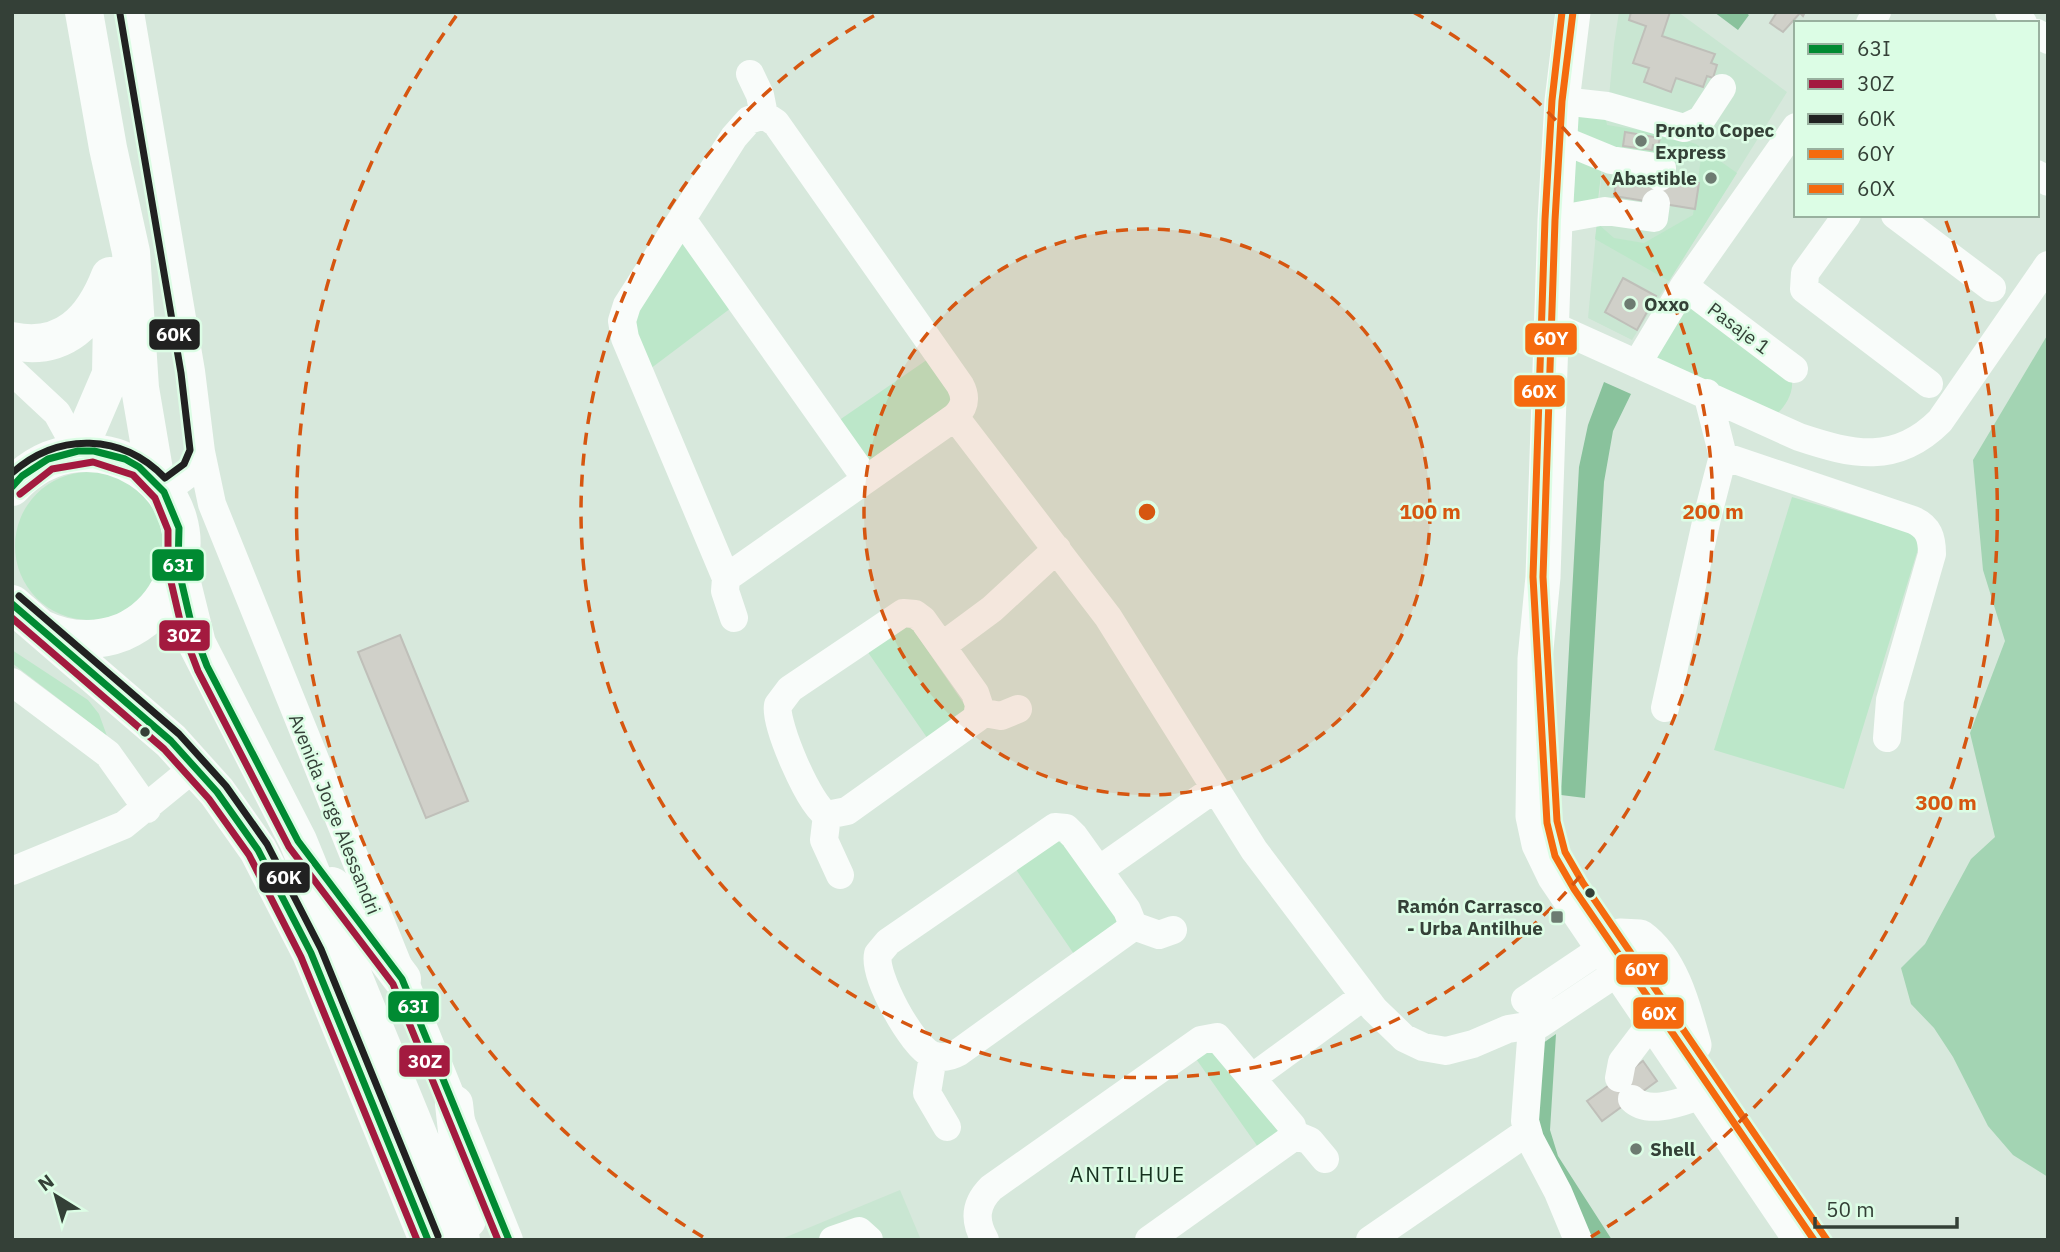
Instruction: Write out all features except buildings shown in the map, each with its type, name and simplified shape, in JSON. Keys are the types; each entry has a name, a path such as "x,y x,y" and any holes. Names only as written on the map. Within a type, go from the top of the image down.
{"highway":[{"path":"84,12 108,148 131,252 140,388 160,487 179,528 178,566 197,644 298,841 461,1240"},
{"path":"78,451 111,374 113,345 106,199 108,148"},
{"path":"12,341 46,342 78,327 97,308 110,276"},
{"path":"12,487 41,463 78,451 125,459 160,487"},
{"path":"24,614 57,635 81,639 114,635 143,621 155,610 169,589 178,566"},
{"path":"24,614 146,717 195,767 258,849 295,916 428,1240"},
{"path":"298,841 402,979"},
{"path":"454,1104 469,1240"}],"main road":[{"path":"1573,12 1562,102 1555,220 1543,577 1535,659 1535,830 1551,869 1620,954 1653,1021 1801,1240"},
{"path":"1620,954 1640,937 1660,959 1680,1001 1694,1045 1827,1240"}],"street":[{"name":"Avenida Jorge Alessandri","path":"131,12 191,371 201,452 212,504 509,1240"},
{"path":"750,74 760,94 764,115"},
{"path":"1562,102 1607,106 1684,128 1701,120 1722,88"},
{"path":"726,578 955,417 964,404 960,385 776,123 764,115 754,116 741,127 627,305 622,330 726,578 725,591 734,618"},
{"path":"1637,364 1684,286 1793,135"},
{"path":"1555,220 1605,211 1654,218 1662,168 1611,160 1560,139"},
{"path":"1846,217 1805,273 1804,289 1928,384"},
{"path":"1898,217 1992,288"},
{"path":"682,219 866,479"},
{"path":"1551,325 1707,393 1799,438 1829,447 1885,453 1906,448 1924,437 1940,421 2048,265"},
{"name":"Pasaje 1","path":"1684,286 1794,369"},
{"path":"12,371 57,413 78,451"},
{"path":"1665,708 1723,456 1707,393"},
{"path":"955,417 1056,548 1131,652 1254,850 1385,1021 1413,1043 1446,1051 1508,1029 1525,1016 1541,989 1620,954"},
{"path":"160,487 192,471 201,452"},
{"path":"1723,456 1913,520 1928,531 1932,541 1932,554 1890,700 1887,738"},
{"path":"942,646 992,610 1056,548"},
{"path":"903,613 920,617 975,693 979,712 968,727 847,811 827,815 814,803 779,724 776,711 780,699 790,689 903,613"},
{"path":"12,682 108,754 147,809"},
{"path":"979,712 1001,716 1018,709"},
{"path":"12,871 124,825 147,809 195,767"},
{"path":"1099,870 1214,789"},
{"path":"827,815 824,840 840,875"},
{"path":"1060,827 1071,831 1127,910 1131,925 1123,936 959,1052 947,1057 933,1056 923,1047 888,996 877,967 881,947 1051,829 1060,827"},
{"path":"1131,925 1154,935 1172,930"},
{"path":"1525,1016 1550,1019 1620,954"},
{"path":"1253,1077 1364,996"},
{"path":"1525,1016 1527,1132 1578,1240"},
{"path":"1653,1021 1622,1062 1625,1089 1638,1105 1651,1107 1702,1095"},
{"path":"985,1240 977,1213 979,1204 990,1188 1201,1040 1212,1036 1221,1039 1253,1077 1292,1126 1293,1134 1286,1143 1149,1240"},
{"path":"933,1056 927,1093 947,1127"},
{"path":"1370,1240 1408,1229 1527,1132"},
{"path":"1293,1134 1310,1140 1325,1159"},
{"path":"833,1240 859,1231 869,1240"}],"shaded area":[{"path":"1619,12 1678,12 1787,92 1632,340 1588,318"},
{"path":"1714,12 1745,12 1749,15 1738,30"},
{"path":"1573,112 1606,117 1607,125 1664,134 1696,144 1737,173 1669,281 1595,239 1597,223 1614,238 1644,243 1693,215 1702,151 1663,145 1661,156 1602,146 1581,136 1575,127"},
{"path":"1576,153 1602,166 1598,200 1573,206"},
{"path":"684,237 731,308 646,372 627,325"},
{"path":"1689,302 1792,382 1788,400 1776,415 1654,362"},
{"path":"2048,334 2048,1177 2013,1155 1988,1126 1953,1057 1934,1028 1911,1004 1901,968 1925,944 1971,859 1995,837 1970,733 2005,641 1983,570 1973,460"},
{"path":"931,357 961,401 871,463 835,423"},
{"path":"1604,382 1631,394 1613,431 1604,482 1585,798 1561,795 1579,467 1588,425"},
{"path":"89,472 117,477 142,493 158,518 163,546 158,574 142,599 117,615 89,620 61,615 36,599 20,574 15,546 20,518 36,493 61,477"},
{"path":"1792,497 1922,536 1844,789 1714,750"},
{"path":"898,625 913,629 966,707 964,718 930,742 865,648"},
{"path":"12,650 88,700 99,714 107,736 12,663"},
{"path":"1061,836 1122,925 1076,957 1015,868"},
{"path":"1556,1034 1550,1130 1558,1156 1612,1240 1588,1240 1536,1136 1536,1048"},
{"path":"1216,1041 1280,1132 1258,1147 1194,1056"},
{"path":"900,1190 921,1240 779,1240"}],"transit line":[{"name":"60X","path":"1562,12 1552,100 1545,219 1533,577 1547,823 1555,856 1574,889 1814,1240"},
{"name":"60Y","path":"1573,12 1562,101 1555,220 1543,577 1557,821 1565,852 1583,883 1827,1240"},
{"name":"60K","path":"12,473 49,450 90,443 129,452 148,463 165,478 184,464 190,450 181,373 120,14"},
{"name":"63I","path":"12,487 22,476 48,459 78,451 94,451 125,459 139,467 164,492 179,528 178,567 192,627 207,666 298,841 402,979 509,1240"},
{"name":"30Z","path":"20,494 52,469 93,462 133,475 155,498 168,530 168,569 182,629 198,671 289,847 393,984 498,1240"},
{"name":"60K","path":"19,596 179,734 226,786 267,844 321,949 438,1236"},
{"name":"63I","path":"12,604 171,741 217,792 258,850 311,953 428,1240"},
{"name":"30Z","path":"12,618 164,749 209,799 249,855 301,957 417,1240"}],"place":[{"name":"Pronto Copec Express","path":"1641,141"},
{"name":"Abastible","path":"1711,178"},
{"name":"Oxxo","path":"1630,304"},
{"name":"Ramón Carrasco - Urba Antilhue","path":"1557,917"},
{"name":"Shell","path":"1636,1149"}],"district":[{"name":"ANTILHUE","path":"1128,1175"}]}
